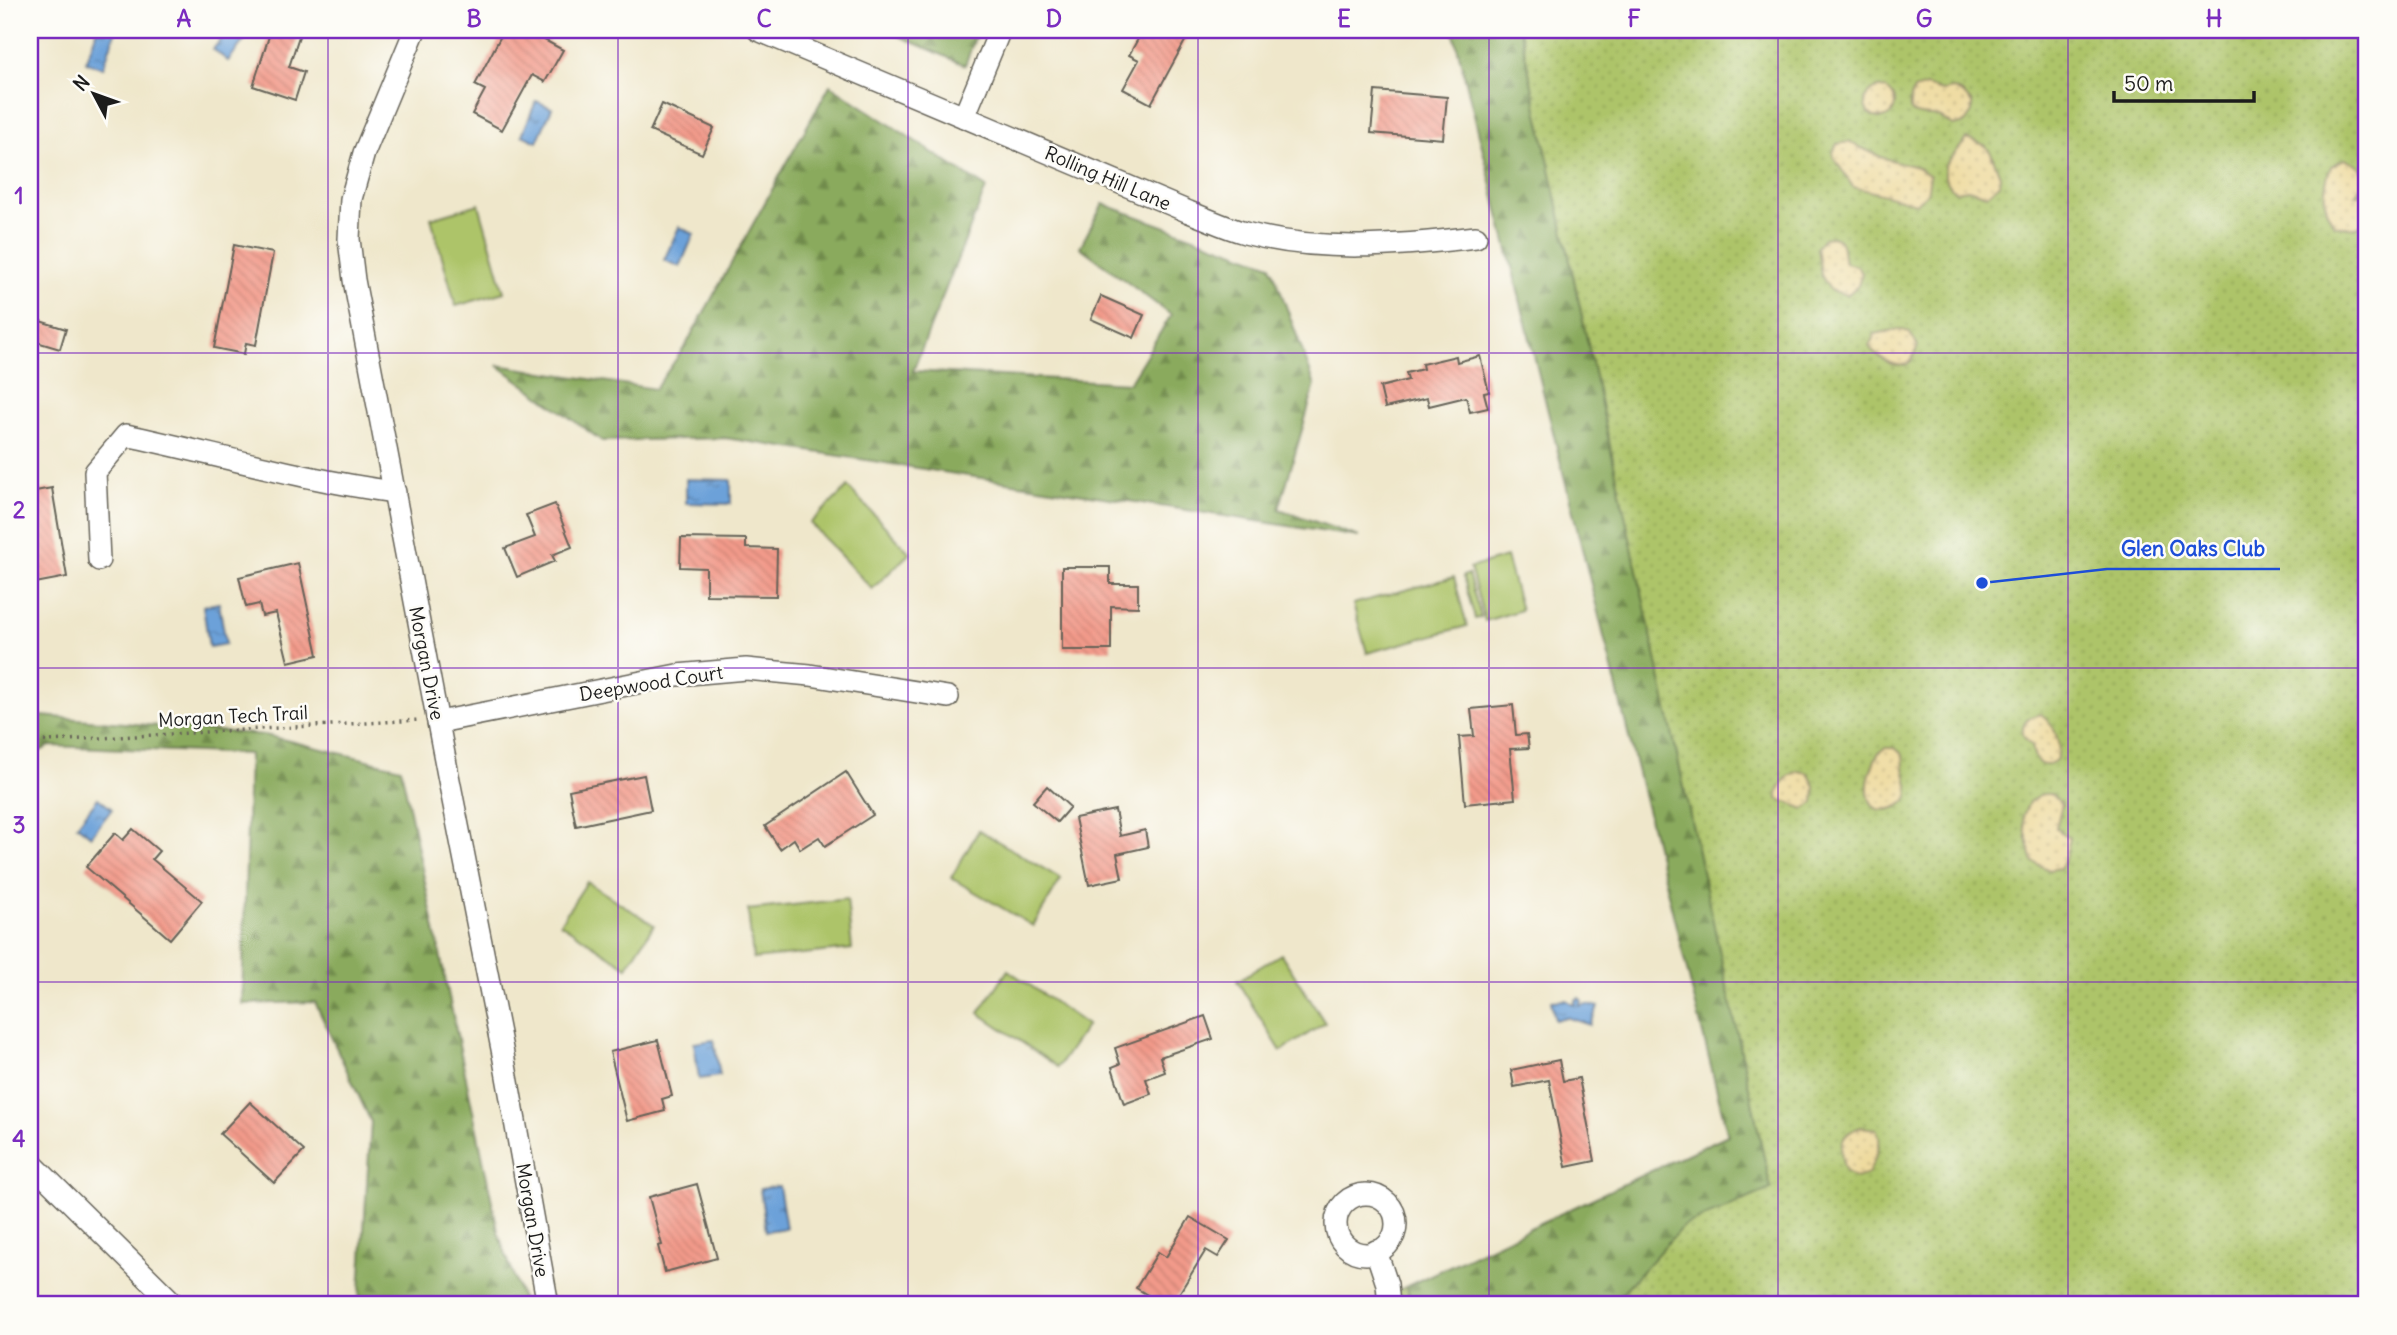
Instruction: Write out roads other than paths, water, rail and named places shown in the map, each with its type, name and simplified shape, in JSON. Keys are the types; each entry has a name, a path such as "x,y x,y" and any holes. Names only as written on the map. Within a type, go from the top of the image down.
{"street":[{"name":"Morgan Drive","path":"415,30 363,153 351,199 348,239 548,1305"},
{"name":"Rolling Hill Lane","path":"758,30 1242,233 1321,246 1382,245 1476,237"},
{"path":"964,117 1000,30"},
{"path":"99,560 95,472 126,435 294,474 394,492"},
{"name":"Deepwood Court","path":"438,720 677,675 746,669 810,674 948,697"},
{"path":"30,1162 175,1305"},
{"path":"1376,1251 1387,1284 1389,1305"}],"water":[{"path":"97,30 116,30 103,68 86,62"},
{"path":"229,30 243,30 249,34 228,61 213,49"},
{"path":"536,101 552,108 537,142 522,135"},
{"path":"679,227 694,234 680,267 664,260"},
{"path":"686,479 731,480 731,504 686,503"},
{"path":"219,603 226,644 209,647 203,606"},
{"path":"98,798 112,809 91,836 77,825"},
{"path":"1579,998 1582,1001 1579,1006 1587,1004 1598,1007 1590,1025 1566,1017 1555,1020 1551,1001 1566,1000 1575,1005 1575,1000"},
{"path":"714,1040 720,1076 699,1079 694,1043"},
{"path":"779,1186 786,1228 766,1231 760,1189"}],"place":[{"name":"Glen Oaks Club","path":"1982,583"}]}
